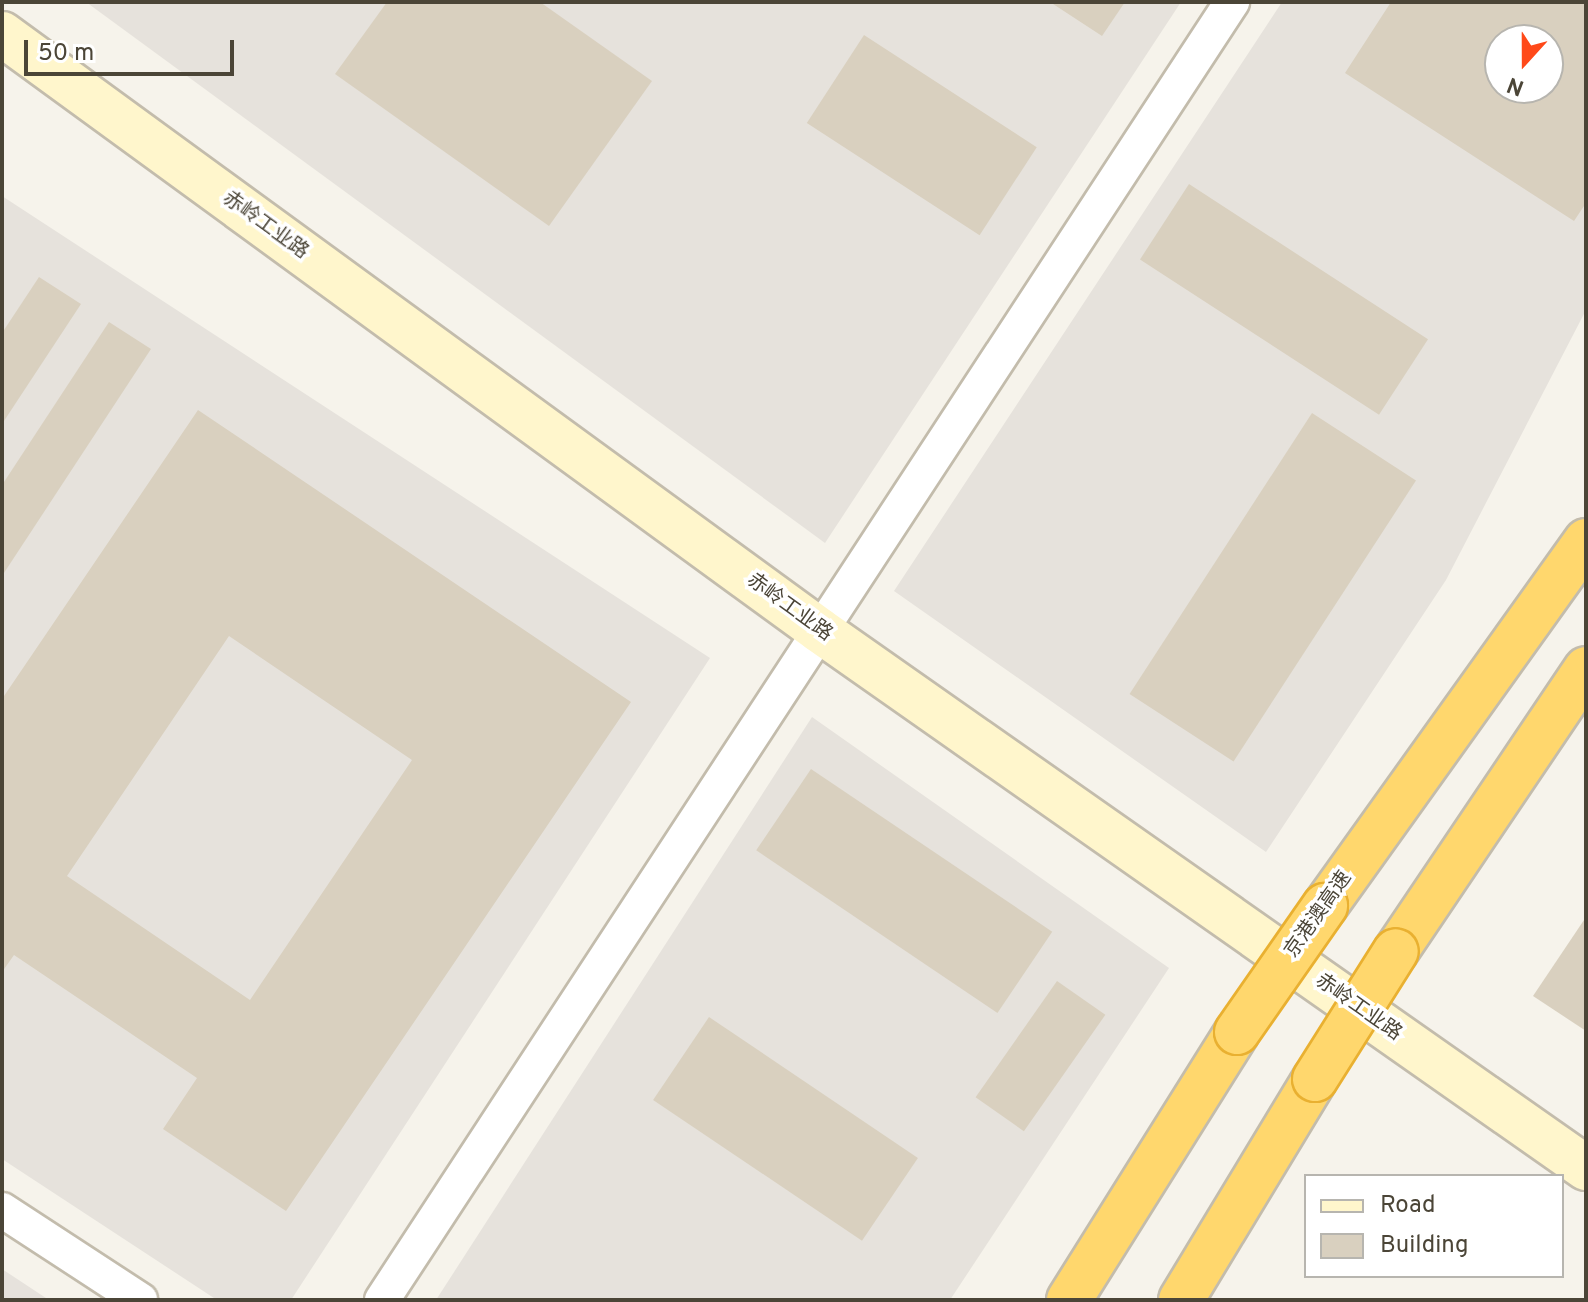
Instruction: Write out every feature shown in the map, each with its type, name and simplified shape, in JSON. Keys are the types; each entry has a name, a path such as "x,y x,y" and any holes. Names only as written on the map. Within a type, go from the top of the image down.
{"highway":[{"name":"京港澳高速","path":"1069,1300 1237,1032 1586,541"},
{"path":"1181,1300 1396,951 1586,669"}],"street":[{"path":"382,1300 1232,2"},
{"name":"赤岭工业路","path":"2,34 819,630 1586,1168"},
{"path":"2,1210 140,1300"}],"shaded area":[{"path":"86,2 1181,2 825,543"},
{"path":"1282,2 1586,2 1586,310 1446,580 1266,852 894,591"},
{"path":"2,196 710,658 291,1300 217,1300 2,1159"},
{"path":"812,717 1169,968 950,1300 436,1300"},
{"path":"2,1269 49,1300 2,1300"}],"building":[{"path":"387,2 540,2 652,81 549,226 335,74"},
{"path":"1050,2 1125,2 1102,36"},
{"path":"1391,2 1586,2 1586,203 1574,221 1345,73"},
{"path":"864,35 1037,147 980,235 807,123"},
{"path":"1189,184 1428,339 1379,415 1140,259"},
{"path":"39,277 81,304 2,424 2,333"},
{"path":"109,322 151,349 2,576 2,485"},
{"path":"198,410 631,702 286,1211 163,1129 197,1078 14,955 2,972 2,699","holes":["229,636 412,760 250,1000 67,876"]},
{"path":"1312,413 1416,481 1234,761 1130,694"},
{"path":"811,769 1052,932 997,1013 756,850"},
{"path":"1586,917 1586,1031 1533,996"},
{"path":"1057,981 1105,1015 1024,1131 976,1097"},
{"path":"709,1017 918,1158 862,1241 653,1100"}]}
